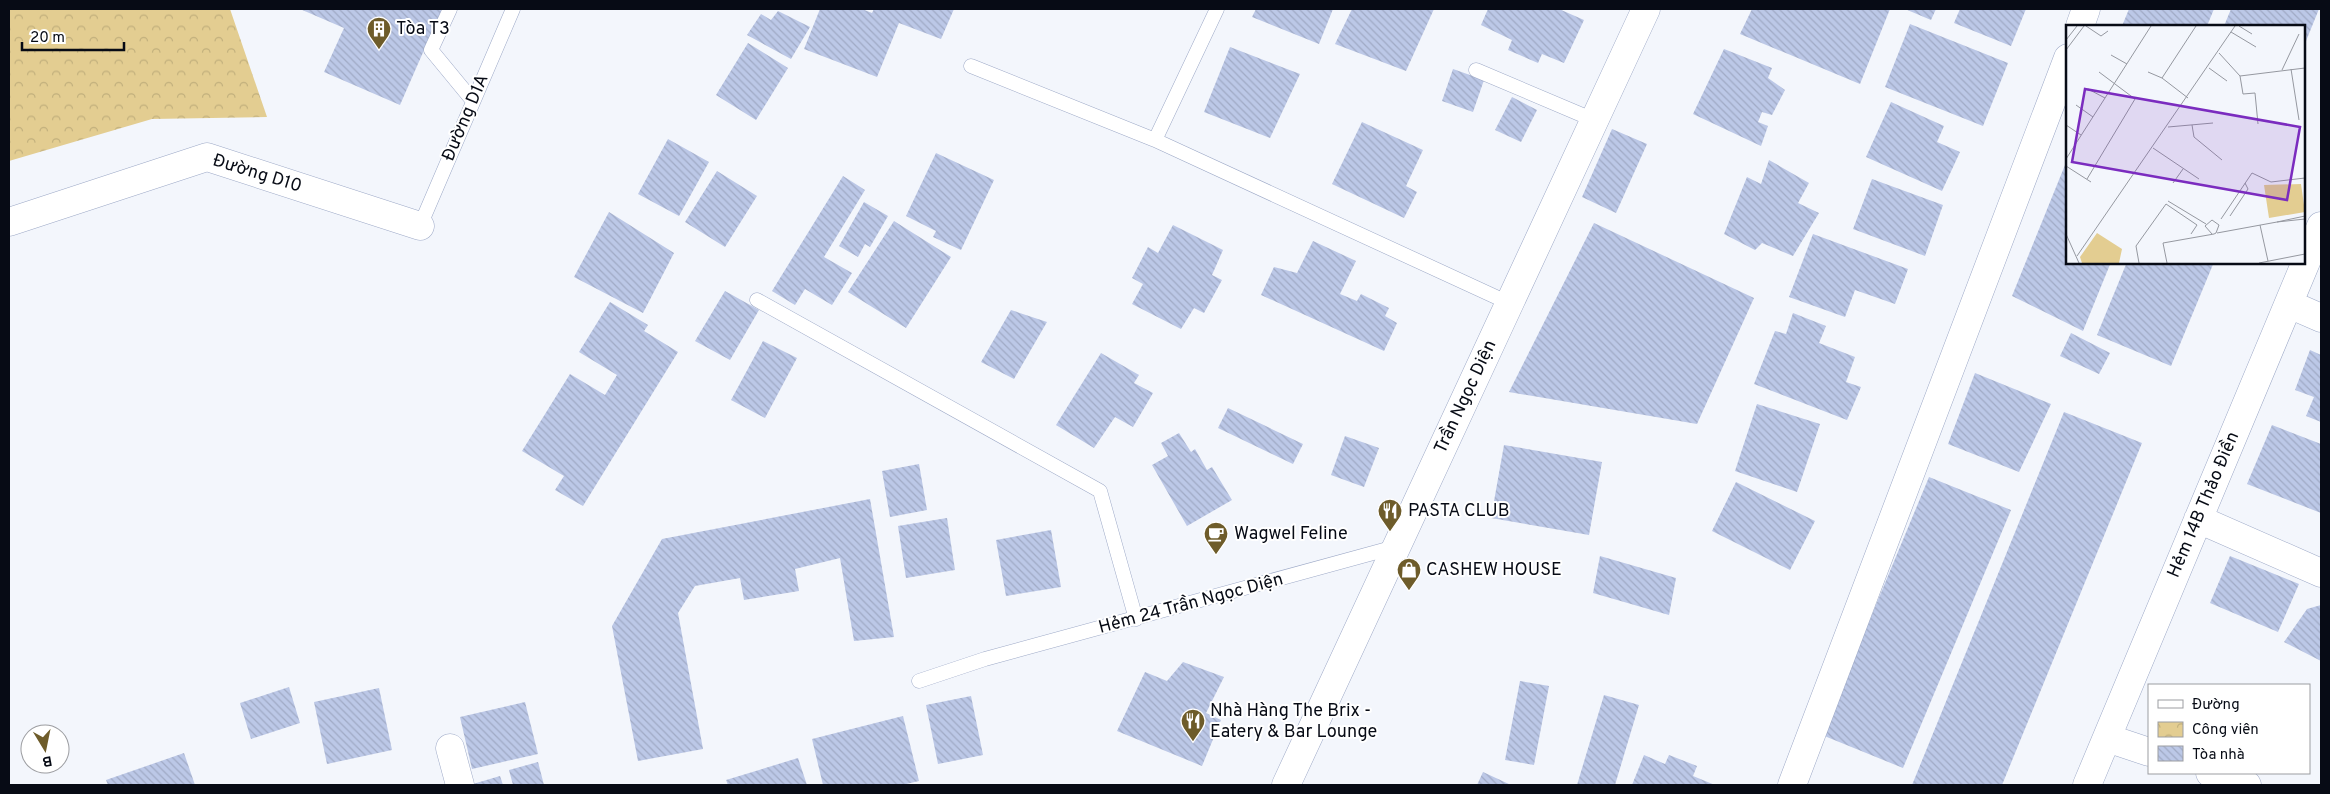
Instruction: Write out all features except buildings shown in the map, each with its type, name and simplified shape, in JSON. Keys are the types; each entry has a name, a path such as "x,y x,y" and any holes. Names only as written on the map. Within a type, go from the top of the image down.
{"street":[{"name":"Trần Ngọc Diện","path":"1286,785 1646,9"},
{"path":"2080,25 2086,9"},
{"path":"1792,785 2066,63"},
{"name":"Đường D10","path":"9,222 207,157 420,226"},
{"name":"Hẻm 14B Thảo Điền","path":"2087,785 2321,226"},
{"path":"2289,304 2321,318"},
{"path":"2198,519 2321,573"},
{"path":"2107,738 2148,752"},
{"path":"450,748 460,785"},
{"path":"2213,774 2247,785"}],"lane":[{"path":"450,9 431,50 473,101"},
{"name":"Đường D1A","path":"420,226 512,9"},
{"path":"1155,140 1216,9"},
{"path":"971,66 1155,140 1509,303"},
{"path":"1476,70 1594,120"},
{"path":"757,300 1100,491 1136,619"},
{"name":"Hẻm 24 Trần Ngọc Diện","path":"919,681 986,659 1396,547"}],"green space":[{"path":"9,9 230,9 267,117 152,119 9,161"}],"place":[{"name":"Tòa T3","path":"379,50"},
{"name":"PASTA CLUB","path":"1390,532"},
{"name":"Wagwel Feline","path":"1216,555"},
{"name":"CASHEW HOUSE","path":"1409,591"},
{"name":"Nhà Hàng The Brix - Eatery & Bar Lounge","path":"1193,742"}]}
